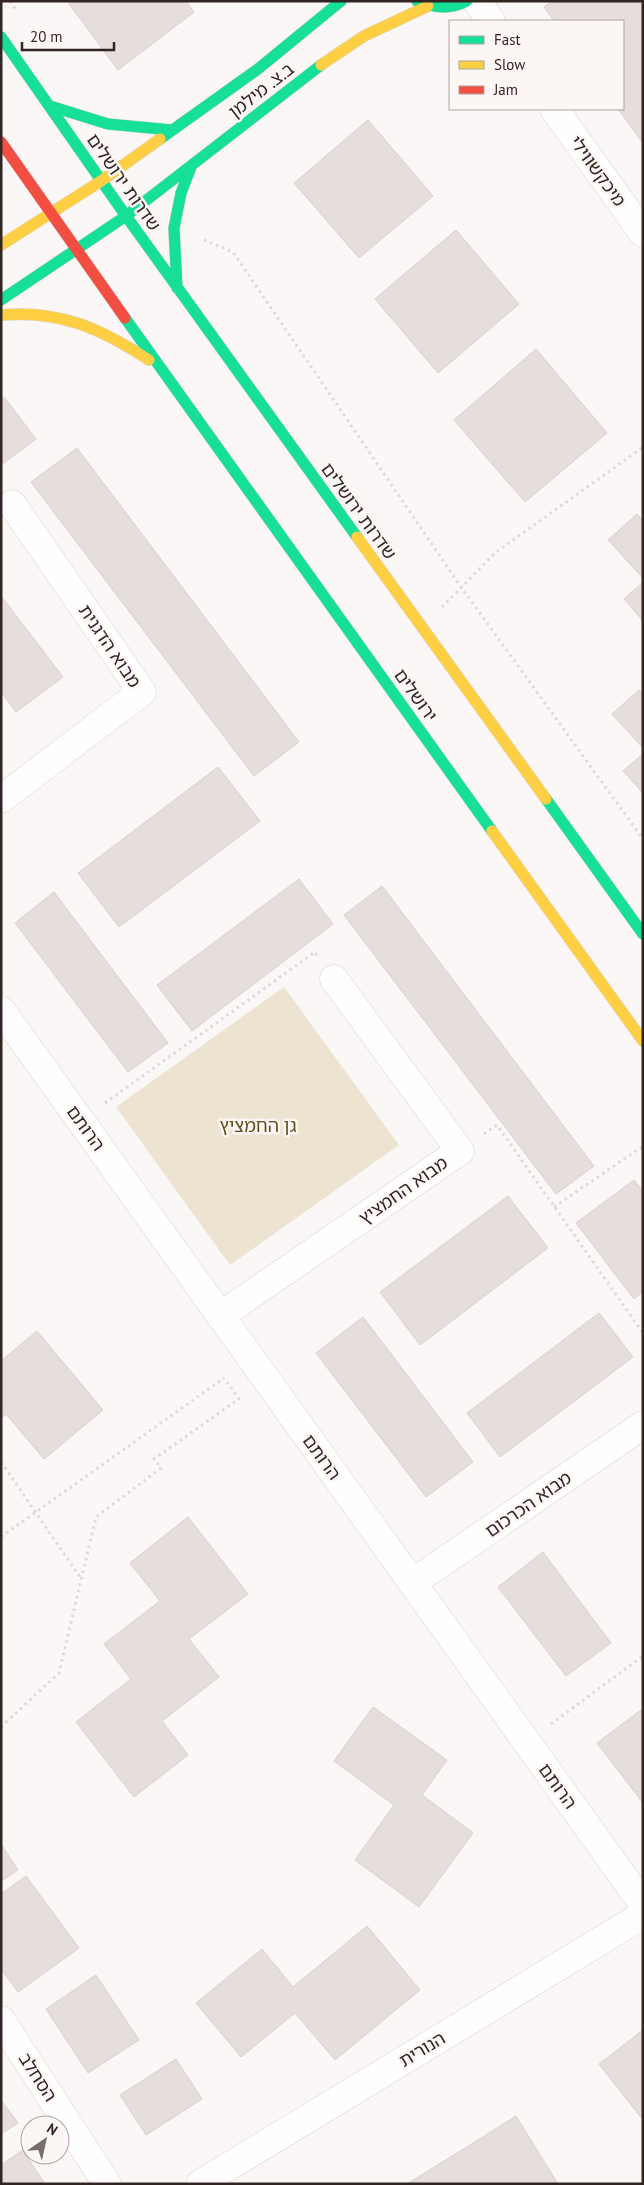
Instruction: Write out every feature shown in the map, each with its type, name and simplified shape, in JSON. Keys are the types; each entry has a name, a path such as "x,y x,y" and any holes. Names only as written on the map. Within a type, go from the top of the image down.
{"main road":[{"name":"ב.צ. מילמן","path":"1,245 102,181 265,63 341,1"},
{"path":"416,1 428,6 444,9 468,1"},
{"name":"ב.צ. מילמן","path":"1,300 126,216 323,64 364,36 428,6"},
{"path":"1,37 50,106 108,124 172,130"},
{"name":"שדרות ירושלים","path":"50,106 177,288 643,934"},
{"path":"1,142 162,369"},
{"path":"177,288 174,228 181,193 191,167"},
{"path":"1,314 30,312 74,320 126,344 162,369"},
{"name":"ירושלים","path":"162,369 643,1041"}],"street":[{"path":"477,1 490,20"},
{"name":"מיכקשווילי","path":"555,110 643,233"},
{"name":"מבוא הדגנית","path":"1,799 142,692 12,504"},
{"name":"מבוא החמציץ","path":"220,1316 460,1151 334,979"},
{"name":"הרותם","path":"1,1010 643,1904"},
{"name":"מבוא הכרכום","path":"412,1584 643,1425"},
{"name":"הנורית","path":"200,2184 643,1914"},
{"name":"הסחלב","path":"1,2020 107,2184"}],"path":[{"path":"174,228 232,252 462,587 643,839"},
{"path":"422,628 495,553 643,448"},
{"path":"80,1121 315,952 334,979"},
{"path":"460,1151 496,1126 643,1333"},
{"path":"554,1207 643,1146"},
{"path":"1,1537 252,1360"},
{"path":"1,1727 59,1673 96,1517 160,1468 154,1459 239,1399 224,1378"},
{"path":"1,1462 81,1578"},
{"path":"527,1743 643,1656"}],"green space":[{"name":"גן החמציץ","path":"284,987 399,1145 230,1265 116,1107"}],"building":[{"path":"67,1 186,1 194,12 118,70"},
{"path":"552,1 643,1 643,143 619,110 624,110 624,20 553,20 544,7"},
{"path":"368,120 433,196 359,258 294,183"},
{"path":"456,230 519,304 438,373 375,299"},
{"path":"536,349 607,433 525,502 454,420"},
{"path":"4,397 36,439 1,465 1,399"},
{"path":"77,448 299,742 254,776 31,482"},
{"path":"637,514 643,521 643,578 608,540"},
{"path":"643,582 643,621 624,599"},
{"path":"1,596 63,677 16,712 1,692"},
{"path":"639,690 643,694 643,748 612,714"},
{"path":"643,754 643,793 623,771"},
{"path":"218,767 260,821 119,927 78,873"},
{"path":"299,879 333,924 192,1031 157,985"},
{"path":"382,886 594,1166 556,1194 344,915"},
{"path":"54,892 168,1043 128,1072 15,923"},
{"path":"634,1180 643,1191 643,1292 634,1299 576,1223"},
{"path":"508,1196 548,1248 420,1345 380,1292"},
{"path":"599,1313 633,1357 500,1457 467,1413"},
{"path":"363,1317 473,1462 426,1497 316,1353"},
{"path":"37,1331 103,1410 44,1459 6,1414 1,1418 1,1361"},
{"path":"188,1517 248,1594 189,1639 219,1677 162,1721 188,1755 134,1797 76,1722 131,1679 104,1644 160,1601 130,1563"},
{"path":"543,1552 611,1643 566,1676 498,1587"},
{"path":"373,1707 447,1760 422,1795 473,1833 419,1907 355,1860 394,1805 334,1761"},
{"path":"641,1710 643,1713 643,1803 597,1743"},
{"path":"1,1844 18,1870 1,1881"},
{"path":"26,1876 79,1948 18,1992 1,1969 1,1894"},
{"path":"367,1926 420,1990 335,2060 295,2013 241,2057 196,2003 262,1949 293,1987"},
{"path":"96,1975 139,2040 88,2073 46,2009"},
{"path":"643,2030 643,2120 599,2064"},
{"path":"176,2059 202,2099 146,2135 120,2095"},
{"path":"1,2100 18,2123 1,2134"},
{"path":"516,2116 558,2184 407,2184 478,2140"},
{"path":"20,2152 20,2165 33,2165 45,2184 1,2184 1,2165"}],"traffic: fast":[{"path":"160,139 258,69 341,1"},
{"path":"417,1 442,7 455,6 467,1"},
{"path":"1,37 126,216 357,537"},
{"path":"1,300 126,216 321,65"},
{"path":"50,106 108,124 172,130"},
{"path":"177,288 174,228 181,193 191,167"},
{"path":"125,318 492,831"},
{"path":"546,799 643,934"}],"traffic: slow":[{"path":"321,65 364,36 428,6"},
{"path":"1,245 101,181 160,139"},
{"path":"1,315 42,315 79,324 114,339 149,360"},
{"path":"357,537 546,799"},
{"path":"492,831 643,1041"}],"traffic: jam":[{"path":"1,142 125,318"}]}
